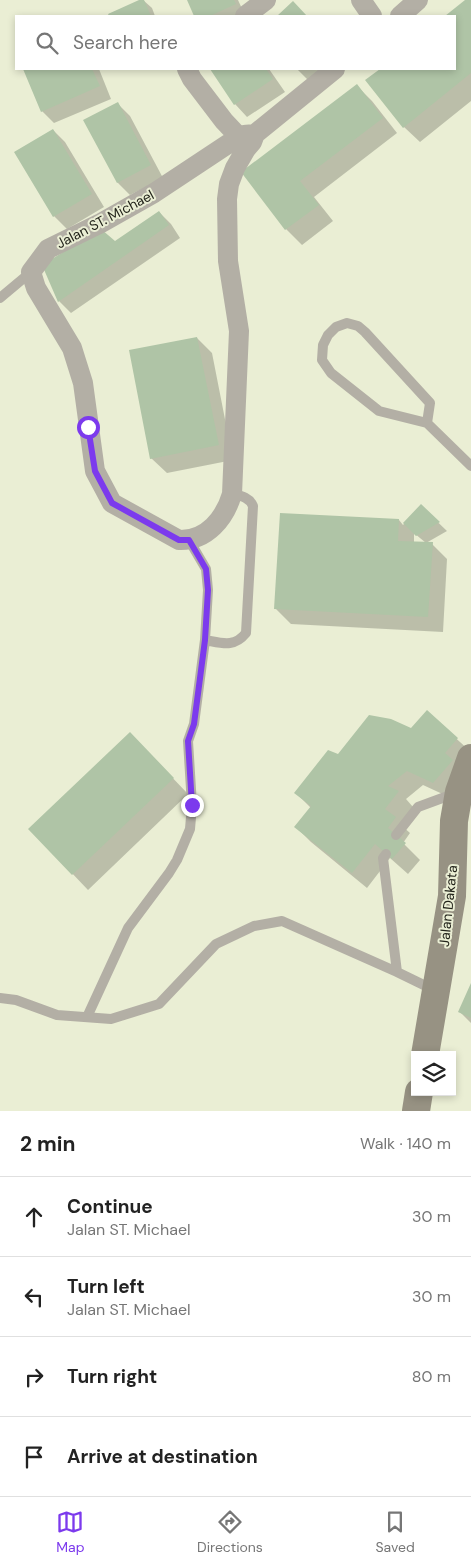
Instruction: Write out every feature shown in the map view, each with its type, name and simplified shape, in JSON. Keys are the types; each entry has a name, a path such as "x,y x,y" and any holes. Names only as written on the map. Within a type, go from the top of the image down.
{"street":[{"path":"246,15 266,0"},
{"path":"361,0 371,15"},
{"path":"401,15 418,0"},
{"path":"31,272 36,288 72,348 83,383 95,471 112,503 179,540 189,540 197,537 217,524 228,507 232,494 239,331 228,261 227,200 229,184 235,168 252,142 247,136 224,121 192,79 188,70"},
{"name":"Jalan ST. Michael","path":"31,272 48,249 101,223 154,193 247,136 334,70"},
{"name":"Jalan Dakata","path":"426,1051 452,896 454,821 465,794 471,758"},
{"path":"416,1111 418,1096"}],"lane":[{"path":"0,298 31,272"},
{"path":"427,423 430,403 365,332 358,326 347,323 336,327 328,335 322,345 322,360 331,373 379,411 427,423 471,466"},
{"path":"205,640 226,644 233,643 241,639 246,633 253,506 246,497 232,494"},
{"path":"87,1017 128,928 169,873 177,860 190,829 192,805 188,741 194,724 205,640 208,590 206,569 189,540"},
{"path":"396,836 418,807 465,794"},
{"path":"386,854 384,858 397,972"},
{"path":"0,998 16,1000 57,1015 111,1019 159,1004 216,944 254,926 282,921 436,991"}],"building":[{"path":"139,0 144,0 151,15 108,15"},
{"path":"187,0 234,0 236,4 212,15 194,15"},
{"path":"465,0 471,0 471,73 403,128 365,80 379,70 456,70 456,15 446,15"},
{"path":"293,1 306,15 278,15"},
{"path":"23,70 92,70 100,86 41,112"},
{"path":"211,70 267,70 273,79 234,105"},
{"path":"357,84 383,118 300,181 319,205 285,230 241,172"},
{"path":"118,102 151,165 117,183 83,120"},
{"path":"53,129 92,194 53,217 14,152"},
{"path":"159,211 169,225 58,302 42,265 101,229 115,241"},
{"path":"197,337 219,445 150,459 129,350"},
{"path":"421,504 440,522 416,536 403,523"},
{"path":"280,513 399,519 398,541 433,542 428,617 274,609"},
{"path":"427,710 458,738 445,753 453,760 433,783 407,771 388,786 399,791 385,809 396,817 388,828 406,843 392,859 375,844 352,873 294,827 311,806 294,793 328,750 338,754 369,715 391,719 411,728"},
{"path":"130,732 174,778 72,875 28,829"},
{"path":"471,983 471,1018 458,1012"}],"route":[{"path":"88,427 95,471 112,503 179,540 189,540 206,569 208,590 205,640 194,724 188,741 192,805"}]}
